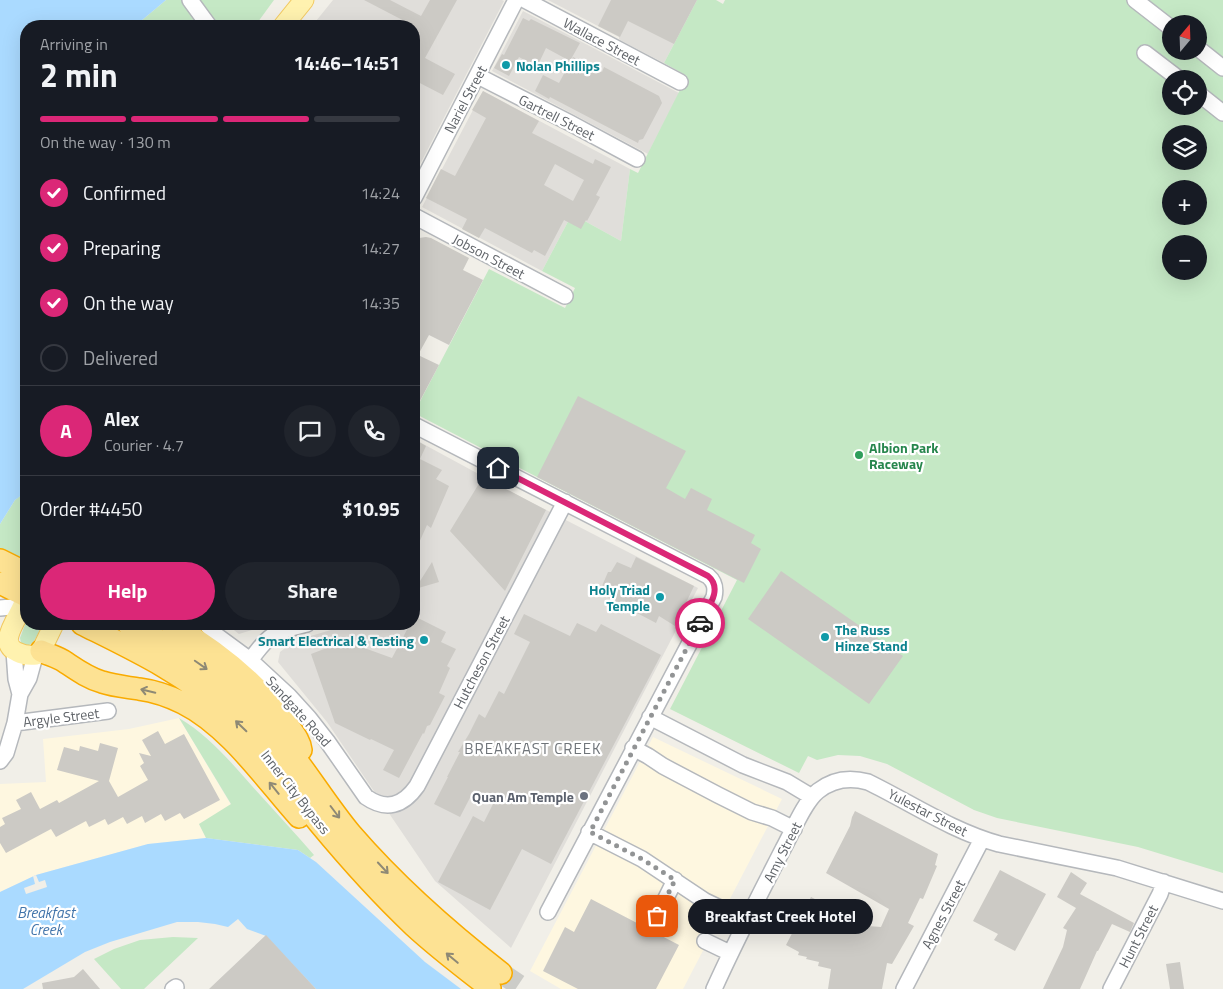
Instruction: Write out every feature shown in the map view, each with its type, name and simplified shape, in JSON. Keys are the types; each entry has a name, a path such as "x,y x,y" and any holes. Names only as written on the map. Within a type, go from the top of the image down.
{"highway":[{"path":"0,560 20,570"},
{"path":"0,583 20,597"},
{"name":"Inner City Bypass","path":"94,630 162,665 180,676 223,709 263,748 335,843 414,926 461,966 495,980"},
{"name":"Inner City Bypass","path":"140,630 178,650 208,670 246,702 281,740 350,832 389,875 438,921 495,980"},
{"path":"181,630 199,641 244,676 265,698 284,720 301,747 302,768"},
{"path":"38,653 64,661 82,674 99,682 164,695 185,704 209,720 239,748 306,825 335,843"}],"main road":[{"path":"287,20 304,0"},
{"path":"20,611 8,638 27,656 38,653 51,630"}],"street":[{"path":"190,0 205,20"},
{"name":"Nariel Street","path":"420,185 516,0"},
{"name":"Wallace Street","path":"525,0 680,82"},
{"path":"1136,0 1162,21"},
{"path":"1145,52 1168,70"},
{"path":"1208,57 1223,68"},
{"name":"Gartrell Street","path":"478,76 637,159"},
{"path":"1207,100 1223,112"},
{"name":"Jobson Street","path":"420,219 565,296"},
{"path":"420,428 708,576 715,585 714,597 548,912"},
{"name":"Hutcheson Street","path":"383,805 391,805 403,801 408,798 416,786 565,502"},
{"path":"0,608 20,602"},
{"name":"Sandgate Road","path":"211,630 271,679 308,718 340,759 366,797 383,805"},
{"path":"250,660 273,636 288,630"},
{"name":"Argyle Street","path":"8,638 20,694"},
{"name":"Argyle Street","path":"0,761 6,752 15,723 20,694 29,678 38,653"},
{"name":"Argyle Street","path":"15,723 108,711"},
{"path":"650,717 744,765 787,782 812,797"},
{"path":"633,748 718,796 794,829"},
{"name":"Yulestar Street","path":"812,797 831,783 841,780 859,779 877,786 951,826 982,839 1117,868 1223,901"},
{"name":"Amy Street","path":"714,989 730,953 812,797"},
{"path":"590,832 642,859 705,901 747,920"},
{"name":"Agnes Street","path":"904,989 982,839"},
{"path":"657,916 675,880"},
{"name":"Hunt Street","path":"1111,989 1160,894 1164,882"},
{"path":"705,941 730,953"}],"shaded area":[{"path":"333,0 504,1 420,164 420,20 317,20"},
{"path":"548,0 697,0 664,63"},
{"path":"523,11 679,93 648,154 492,71"},
{"path":"483,91 630,169 621,241 572,214 542,271 422,207"},
{"path":"420,442 525,499 698,588 511,948 435,881 327,722 278,662 280,652 294,641 331,630 420,630"},
{"path":"234,630 252,630 239,634"},
{"path":"179,718 231,805 199,824 206,838 148,844 36,875 0,892 0,784 46,782 43,739 129,729"},
{"path":"653,737 782,799 683,989 561,989 530,971"}],"green space":[{"path":"166,0 274,0 259,20 142,20"},
{"name":"Albion Park Raceway","path":"697,0 716,0 723,4 725,0 1223,0 1223,873 1138,847 997,818 974,810 887,764 860,756 838,755 817,760 808,756 799,773 670,709 737,580 420,416 420,401 489,269 565,308 575,288 542,271 572,214 621,241 630,169 638,173 687,76 664,63"},
{"path":"20,496 20,561 0,553 0,524 15,500"},
{"path":"23,630 40,630 29,645 21,643 20,638"},
{"path":"179,718 200,732 218,749 314,855 310,858 298,850 206,838 199,824 231,804"},
{"path":"173,937 198,938 144,989 121,989 94,959 114,949 140,940"}],"water":[{"path":"0,0 166,0 142,20 20,20 20,496 15,500 0,524"},
{"name":"Breakfast Creek","path":"206,838 298,850 316,862 425,962 461,989 316,989 266,936 247,929 238,919 228,927 198,922 177,922 110,942 85,952 23,989 0,989 0,892 36,875 148,844"}],"pier":[{"path":"36,875 39,882 45,880 47,887 26,894 24,888 35,884 33,876"}],"building":[{"path":"364,0 390,0 421,16 430,0 457,0 425,58 455,74 443,95 420,83 420,20 402,20"},
{"path":"611,0 697,0 674,44 628,21 620,37 598,26"},
{"path":"523,18 529,21 531,19 580,43 570,61 546,48 537,67 519,57 509,76 494,68 502,54 504,55"},
{"path":"573,57 602,72 604,67 659,96 662,103 643,139 639,140 638,143 535,91 543,75 559,83"},
{"path":"483,91 539,121 532,133 593,164 595,159 611,167 596,195 600,197 587,221 581,229 564,220 545,256 534,250 532,253 485,228 479,238 462,229 467,219 426,198 441,169 455,176 486,118 472,110","holes":["555,164 584,180 573,201 544,185"]},
{"path":"420,238 431,238 469,258 463,270 483,280 449,345 429,335 420,351"},
{"path":"420,356 439,365 420,401"},
{"path":"578,396 686,451 666,488 685,499 691,488 712,499 707,510 755,535 751,543 761,549 744,583 537,477"},
{"path":"420,442 426,446 420,459"},
{"path":"420,459 442,470 436,479 449,486 431,528 427,525 420,541"},
{"path":"483,477 546,510 505,591 450,531"},
{"name":"Holy Triad Temple","path":"636,557 694,586 675,626 659,616 656,623 599,593 608,572 611,572 617,562 631,568"},
{"path":"432,562 439,582 420,588 420,581"},
{"name":"The Russ Hinze Stand","path":"781,571 903,656 869,704 748,619"},
{"path":"524,614 570,636 577,623 596,632 601,624 661,655 551,864 522,849 490,910 438,882 473,816 484,822 495,800 474,790 460,817 434,804 460,752 458,752 479,714 485,718 499,691 504,694 530,642 514,634"},
{"path":"420,619 446,632 441,642 456,649 447,666 450,668 439,693 445,696 399,778 383,770 394,750 335,723 311,654 345,641 392,658 407,630 420,630"},
{"path":"158,731 165,744 184,734 220,800 184,819 180,813 165,821 161,814 145,823 142,816 127,824 123,817 108,825 105,819 89,827 86,821 56,837 51,829 6,853 0,843 0,827 5,824 2,818 21,809 16,800 31,792 40,809 57,800 59,803 99,781 57,770 64,747 79,751 80,746 98,751 100,743 118,748 109,781 118,797 148,780 140,766 144,763 139,753 151,756 142,740"},
{"path":"855,811 938,854 935,865 937,866 923,899 920,898 908,923 914,926 892,964 887,963 882,989 828,989 831,969 818,966 819,962 798,955 799,952 786,945 811,897 838,911 839,909 852,918 854,925 881,927 889,909 826,873 850,826"},
{"path":"1000,870 1046,894 1015,951 994,940 998,934 973,921"},
{"path":"1071,872 1087,883 1080,894 1134,923 1130,932 1112,924 1097,951 1080,989 1043,989 1063,947 1067,930 1063,928 1076,908 1057,897"},
{"path":"591,899 679,945 656,989 578,989 543,971 565,927 574,932"},
{"path":"266,935 316,989 209,989"},
{"path":"1180,962 1184,989 1170,989 1166,964"},
{"path":"83,969 100,989 43,989 42,983 74,977"}],"tunnel":[{"path":"501,973 525,989"}],"way so far":[{"path":"657,916 675,880 642,859 590,832 700,623"}],"place":[{"name":"Nolan Phillips","path":"506,65"},
{"name":"Albion Park Raceway","path":"859,455"},
{"name":"Holy Triad Temple","path":"660,597"},
{"name":"The Russ Hinze Stand","path":"825,637"},
{"name":"Smart Electrical & Testing","path":"424,640"},
{"name":"Quan Am Temple","path":"584,796"},
{"name":"Breakfast Creek Hotel","path":"657,916"}],"district":[{"name":"BREAKFAST CREEK","path":"533,748"}],"route":[{"path":"498,468 708,576 714,582 716,589 714,597 700,623"}]}
